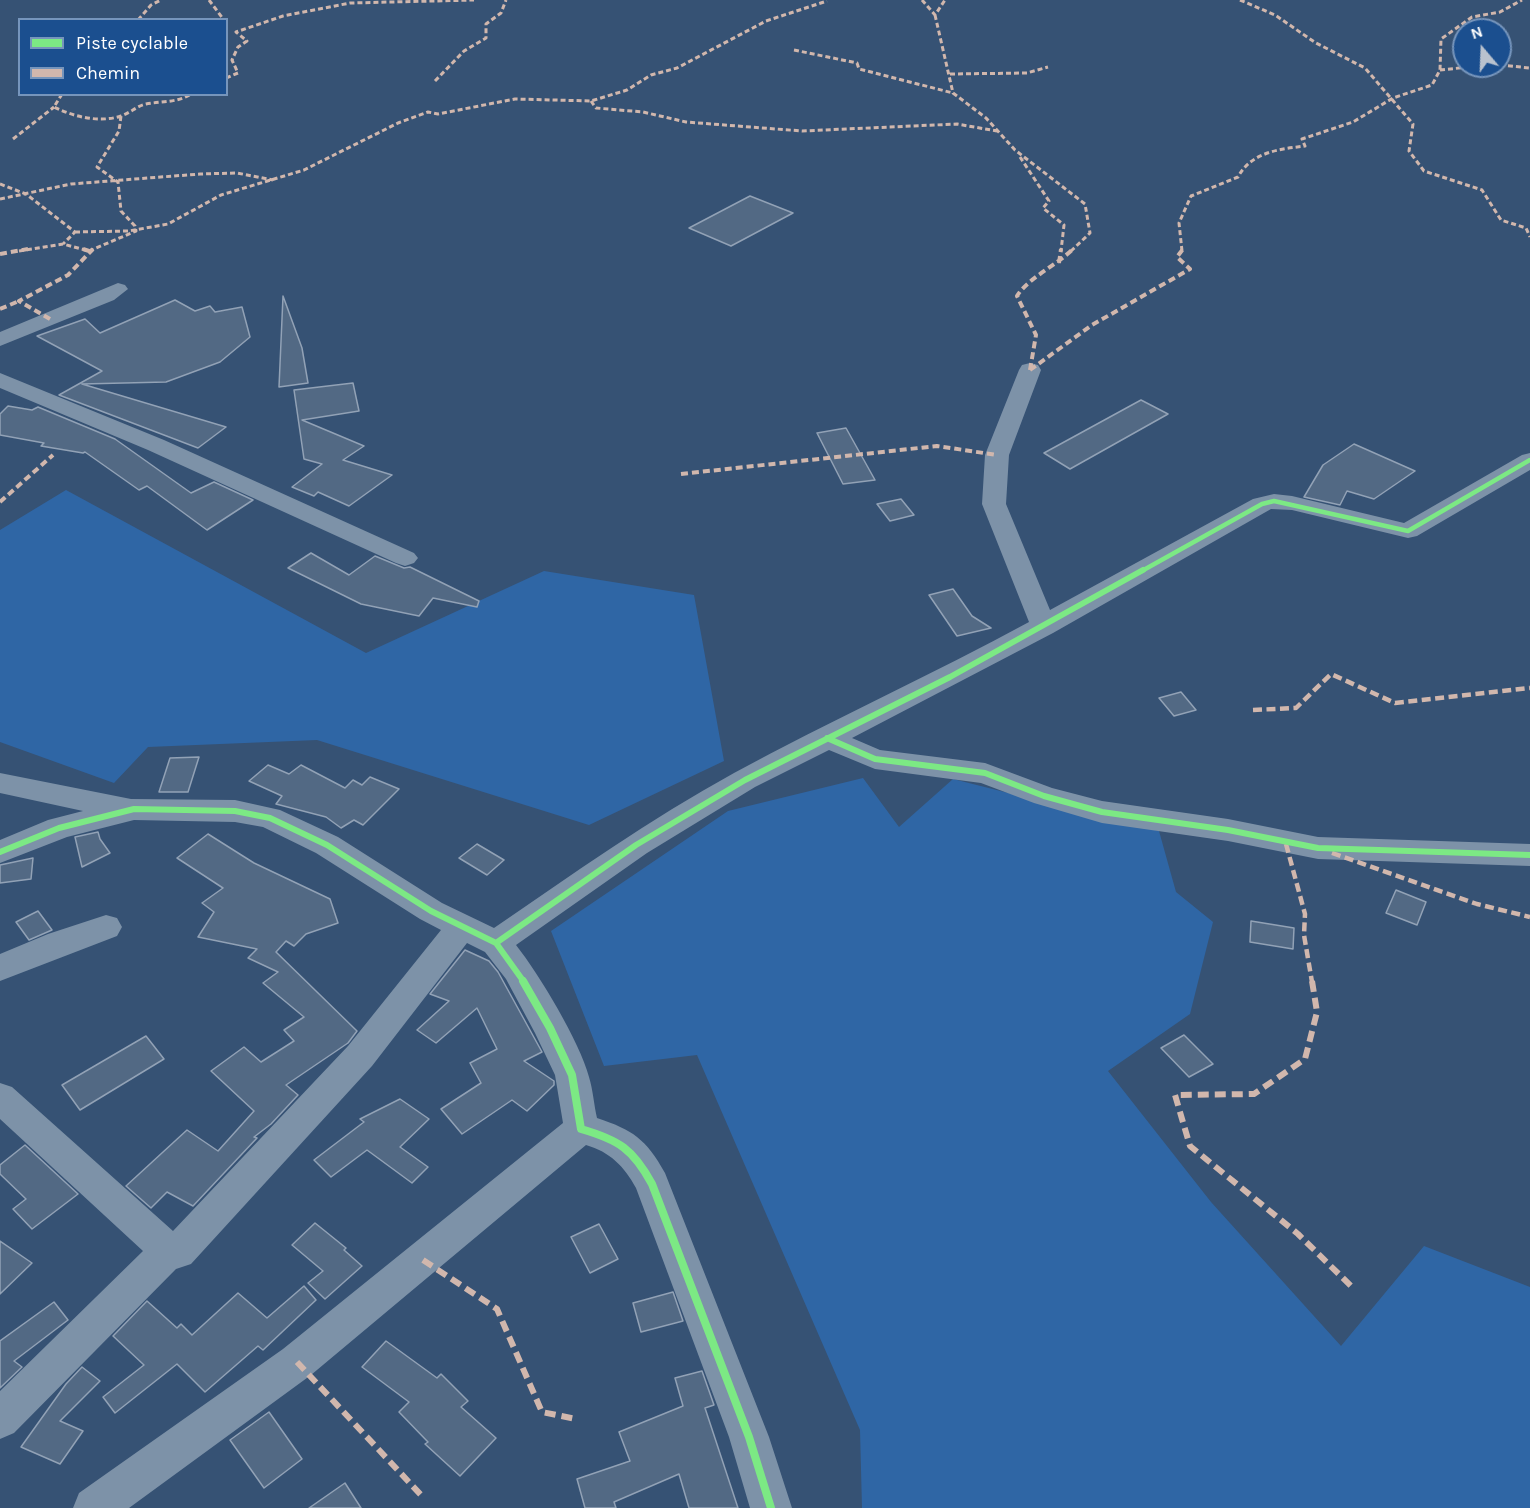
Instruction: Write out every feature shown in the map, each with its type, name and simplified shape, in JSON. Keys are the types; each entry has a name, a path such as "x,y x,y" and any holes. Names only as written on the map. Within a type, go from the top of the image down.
{"street":[{"path":"0,340 107,296 118,289"},
{"path":"1030,370 997,455 994,504 1044,627"},
{"path":"0,380 156,445 405,558"},
{"path":"496,943 636,845 745,780 1044,627 1268,502 1292,503 1408,531 1530,460"},
{"path":"827,738 875,759 985,773 1044,796 1102,812 1228,830 1286,844 1318,848 1530,855"},
{"path":"0,783 61,797 134,808 235,811 270,818 327,845 431,911 496,943 517,970 550,1028 572,1075 581,1130"},
{"path":"0,852 59,828 134,808"},
{"path":"0,1419 169,1251 182,1250 360,1056 462,926"},
{"path":"0,968 59,943 106,927"},
{"path":"0,1097 169,1251"},
{"path":"94,1508 297,1362 337,1326 423,1260 581,1130"},
{"path":"581,1130 616,1139 639,1159 652,1184 749,1437 771,1508"}],"shaded area":[{"path":"66,490 366,653 544,571 694,595 724,761 589,825 317,740 148,747 114,783 0,742 0,530"},
{"path":"863,778 899,827 953,779 1159,831 1176,892 1213,922 1190,1014 1108,1071 1211,1202 1341,1346 1424,1246 1530,1287 1530,1508 862,1508 860,1430 697,1055 604,1066 551,931 728,811"}],"building":[{"path":"750,196 793,213 731,246 689,228"},
{"path":"283,296 302,348 308,383 279,387"},
{"path":"175,300 195,311 210,306 215,312 242,307 250,337 220,362 166,382 82,384 226,427 198,448 59,395 102,371 37,336 85,319 100,333"},
{"path":"353,383 359,411 302,420 364,446 343,460 392,475 349,506 318,492 314,496 292,487 322,464 304,459 294,390"},
{"path":"1141,400 1168,414 1070,469 1044,453"},
{"path":"8,406 32,410 38,407 115,439 191,493 214,482 253,500 207,530 147,486 139,490 85,452 41,446 44,443 0,435 0,414"},
{"path":"846,428 875,480 843,484 817,433"},
{"path":"1354,444 1415,471 1374,499 1347,491 1340,505 1304,497 1323,465"},
{"path":"901,499 914,515 890,521 877,504"},
{"path":"311,553 349,575 375,556 404,568 410,567 479,601 477,607 433,598 419,616 361,604 288,568"},
{"path":"953,589 972,616 991,628 957,636 929,595"},
{"path":"1181,692 1196,710 1174,716 1159,698"},
{"path":"199,757 188,792 159,792 170,758"},
{"path":"268,765 289,774 301,765 345,788 353,780 362,785 370,777 399,789 363,825 354,820 341,828 326,817 276,804 282,796 249,781"},
{"path":"98,832 110,853 82,867 75,837"},
{"path":"208,834 254,863 330,899 338,923 306,934 294,946 286,941 276,952 357,1031 348,1043 286,1085 298,1095 271,1124 254,1137 257,1138 193,1206 167,1192 151,1208 126,1186 187,1130 218,1151 254,1111 211,1071 244,1047 261,1062 294,1041 284,1030 304,1017 263,983 278,972 248,958 257,949 198,937 214,912 202,903 223,888 177,858"},
{"path":"477,844 504,860 487,875 459,858"},
{"path":"33,858 31,879 0,883 0,865"},
{"path":"1396,890 1426,902 1417,925 1386,913"},
{"path":"38,911 52,930 29,940 16,922"},
{"path":"1251,921 1294,928 1293,949 1250,942"},
{"path":"465,950 489,961 498,972 542,1052 524,1061 554,1081 554,1085 527,1111 512,1100 462,1134 441,1109 481,1083 470,1063 497,1049 477,1008 436,1043 417,1030 449,1001 430,994"},
{"path":"1184,1035 1213,1064 1189,1077 1161,1048"},
{"path":"146,1036 164,1059 80,1110 62,1085"},
{"path":"400,1099 429,1119 400,1147 428,1167 412,1183 367,1150 331,1177 314,1160 364,1122 360,1119"},
{"path":"25,1145 78,1194 32,1229 13,1209 26,1199 0,1174 0,1165"},
{"path":"315,1223 346,1248 344,1250 362,1266 325,1299 308,1283 323,1271 292,1245"},
{"path":"599,1224 618,1259 590,1273 571,1237"},
{"path":"0,1241 32,1263 0,1294"},
{"path":"304,1286 316,1300 263,1350 258,1346 205,1392 177,1364 115,1413 103,1397 144,1365 113,1336 147,1301 177,1328 181,1324 192,1335 238,1293 267,1318"},
{"path":"673,1292 683,1321 641,1332 633,1303"},
{"path":"54,1302 68,1320 14,1361 22,1367 0,1388 0,1341"},
{"path":"386,1341 437,1378 441,1374 468,1401 461,1407 496,1438 460,1476 425,1444 428,1442 399,1412 409,1402 362,1367"},
{"path":"82,1367 100,1381 60,1421 83,1431 60,1464 21,1447 66,1384"},
{"path":"702,1371 714,1405 705,1408 738,1508 689,1508 679,1474 614,1502 616,1508 585,1508 577,1479 630,1461 619,1432 683,1406 675,1378"},
{"path":"269,1412 302,1459 264,1488 230,1440"},
{"path":"345,1483 361,1508 309,1508"}],"marked path":[{"path":"140,18 151,5 161,0"},
{"path":"209,0 222,18"},
{"path":"228,77 238,73 232,60 238,47 247,41 236,32 283,16 350,3 474,0"},
{"path":"435,81 464,51 486,38 486,24 501,13 506,0"},
{"path":"922,0 935,15 945,0"},
{"path":"1240,0 1275,15 1316,43 1365,68 1413,124 1409,151 1424,171 1482,190 1501,220 1526,228 1530,237"},
{"path":"1030,370 1092,325 1190,269 1177,257 1183,250 1179,223 1191,196 1238,177 1242,169 1257,157 1305,146 1302,139 1353,122 1393,98 1432,85 1440,70 1441,39 1472,17 1500,12 1522,0"},
{"path":"75,232 142,230 168,224 221,195 294,174 384,129 428,112 438,114 515,99 591,101 627,90 651,75 677,68 766,21 827,1"},
{"path":"935,15 953,93 986,118 1015,150 1085,204 1090,233 1059,263 1021,289 1017,296 1036,335 1030,370"},
{"path":"794,50 857,63 859,69 953,93"},
{"path":"1512,66 1530,68"},
{"path":"950,74 1027,73 1048,67"},
{"path":"1440,70 1452,69"},
{"path":"61,96 54,107 70,114 96,119 122,116 142,105 180,100 188,96"},
{"path":"591,101 596,108 643,112 686,122 802,131 957,124 997,131"},
{"path":"13,139 54,107"},
{"path":"50,319 19,301 68,275 81,263 89,251 136,231 135,226 121,211 118,182 97,167 119,131 121,116"},
{"path":"1020,157 1049,201 1043,208 1064,225 1059,263"},
{"path":"0,199 71,184 200,174 237,173 273,180"},
{"path":"0,184 26,194 75,232 63,244"},
{"path":"0,254 63,244 89,251"},
{"path":"0,309 19,301"},
{"path":"681,474 937,446 997,455"},
{"path":"0,502 53,455"},
{"path":"1253,710 1296,708 1331,674 1395,703 1530,688"},
{"path":"1286,844 1305,914 1304,935 1317,1012 1305,1059 1254,1094 1175,1095 1190,1146 1298,1234 1351,1286"},
{"path":"1332,853 1477,904 1530,917"},
{"path":"423,1260 497,1309 542,1412 576,1419"},
{"path":"297,1362 421,1495"}],"cycle path":[{"path":"496,943 636,845 745,780 950,677 1262,504 1274,501 1292,503 1408,531 1530,460"},
{"path":"827,738 875,759 985,773 1044,796 1102,812 1228,830 1318,848 1530,855"},
{"path":"0,852 59,828 134,809 235,811 270,818 327,845 431,911 496,943 517,970 550,1028 572,1075 581,1129 616,1141 632,1152 652,1184 749,1437 771,1508"}]}
